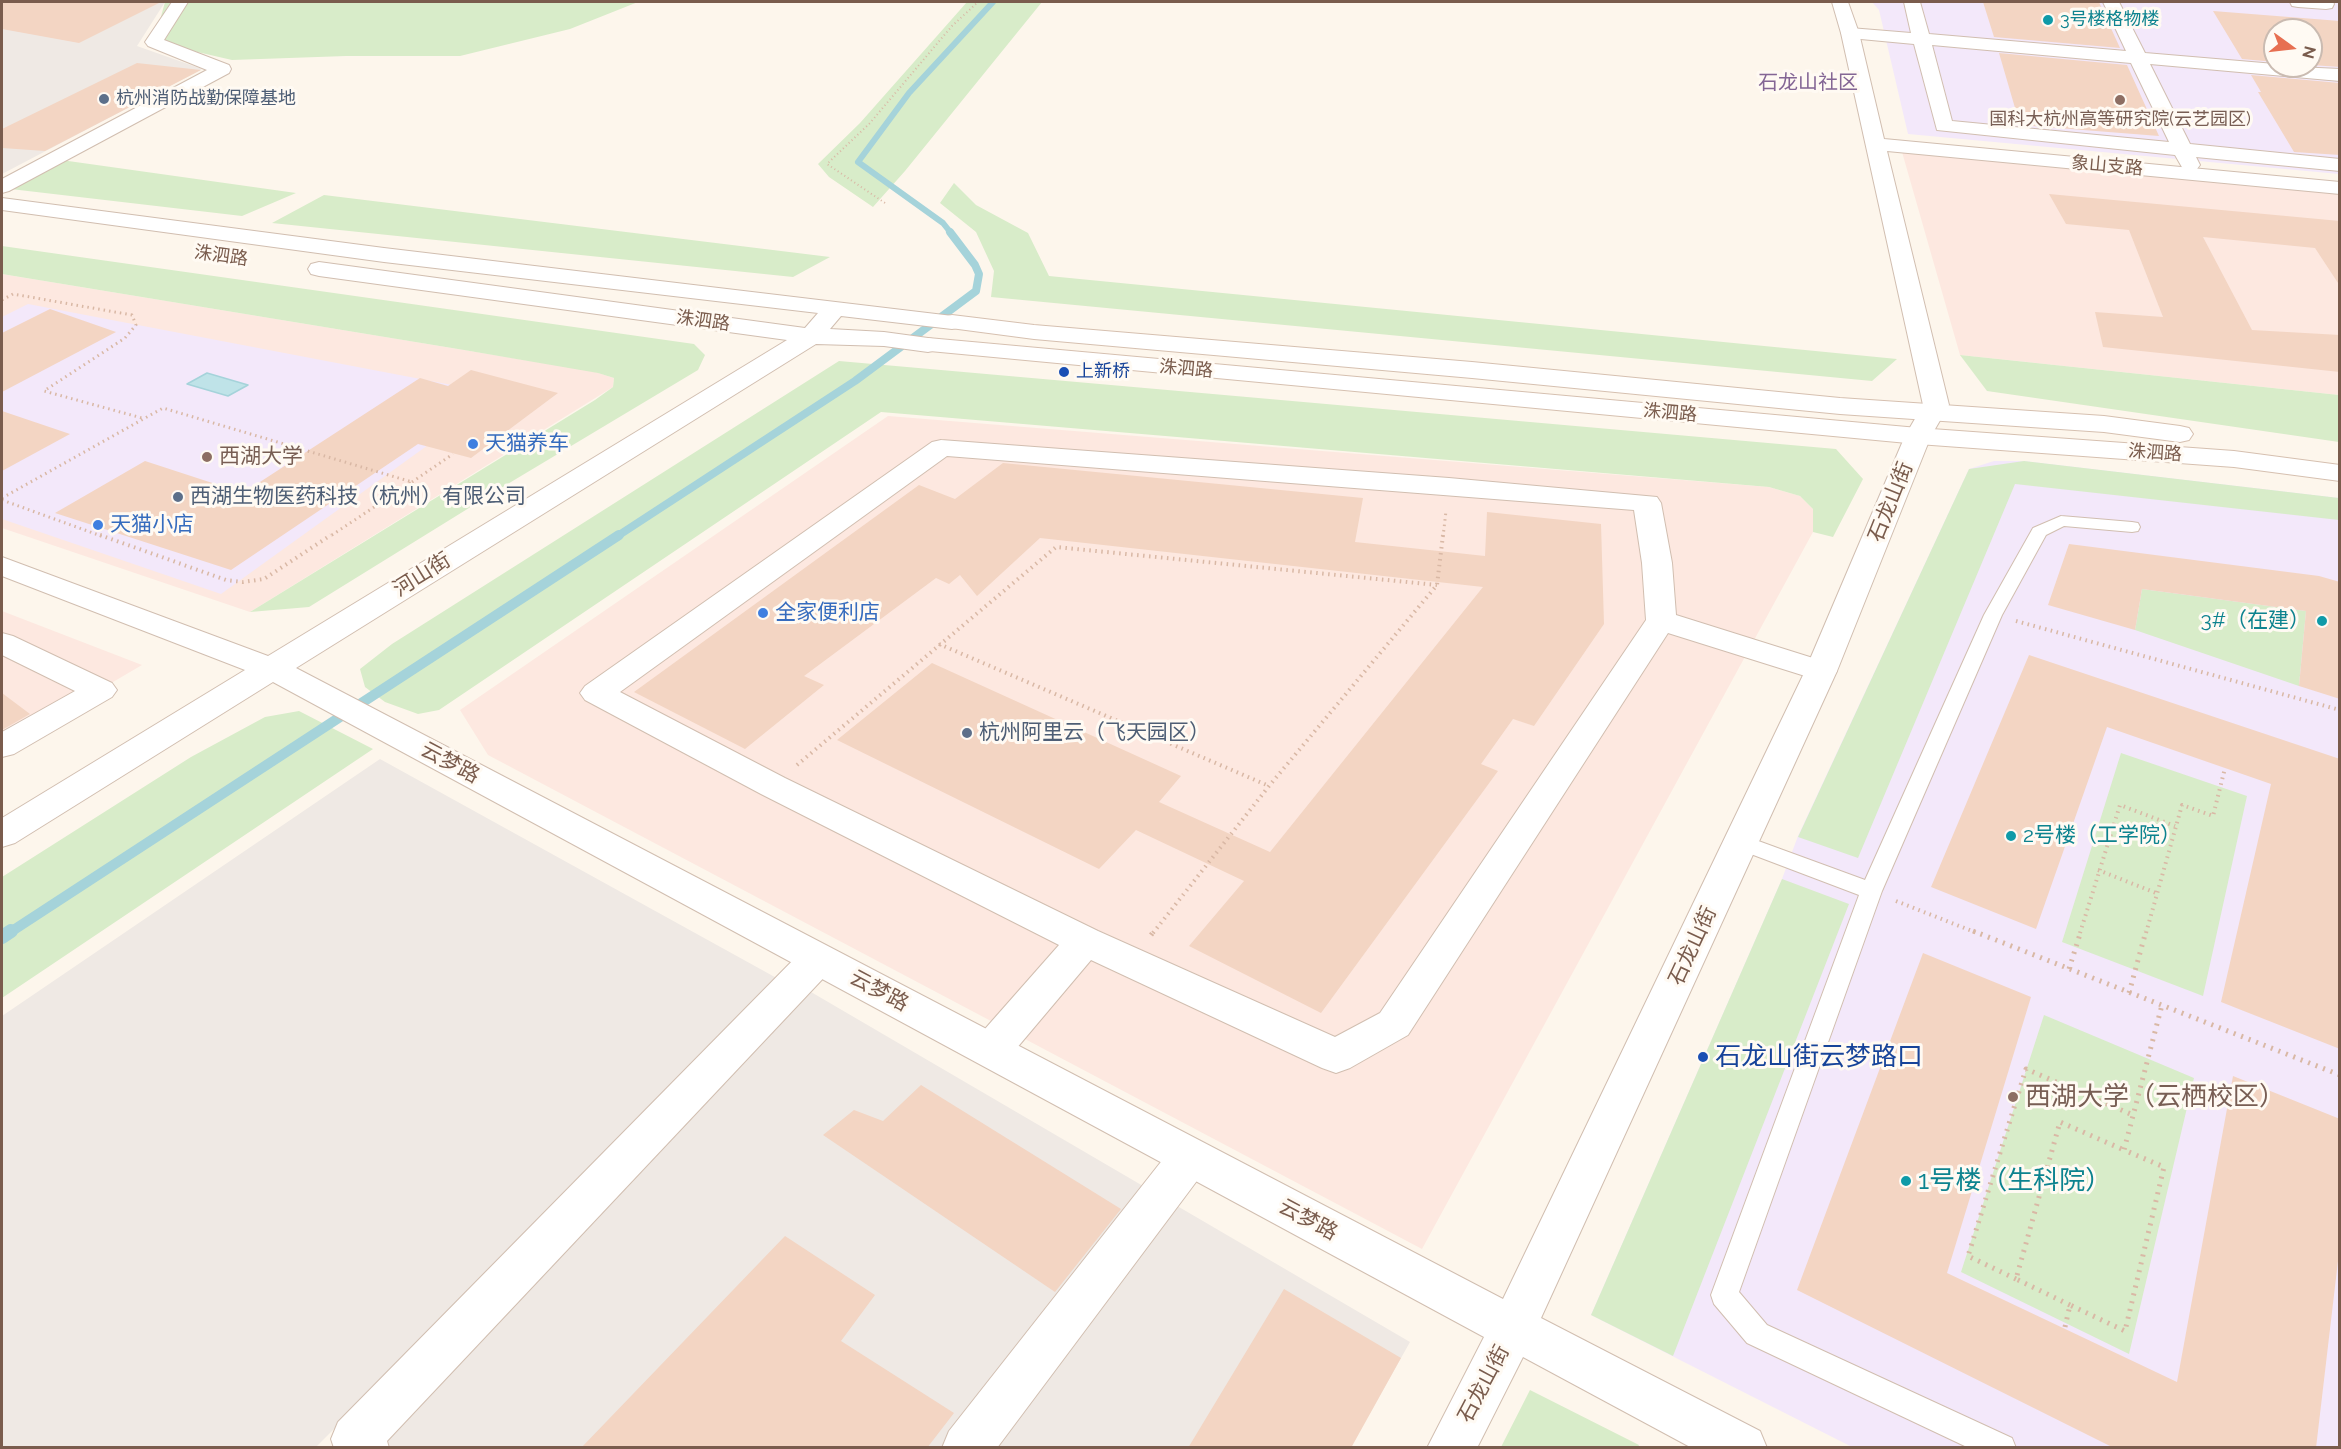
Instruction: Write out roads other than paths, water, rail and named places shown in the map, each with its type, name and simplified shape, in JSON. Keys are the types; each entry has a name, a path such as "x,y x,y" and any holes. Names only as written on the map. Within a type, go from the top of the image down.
{"street":[{"path":"2,187 222,69 154,42 180,2"},
{"name":"石龙山街","path":"1450,1448 1513,1328 1742,843 1821,671 1925,424 1936,405 1850,33 1840,2"},
{"path":"1912,2 1944,126 2340,165"},
{"path":"2111,2 2195,174"},
{"path":"2298,2 2330,5"},
{"path":"1850,33 2340,75"},
{"name":"象山支路","path":"1875,144 2340,188"},
{"name":"洙泗路","path":"2,204 384,255 1034,332 1472,370 1840,406 1925,424 2104,424 2340,454"},
{"name":"洙泗路","path":"2,224 210,254"},
{"name":"洙泗路","path":"302,267 811,336 884,339 928,345 1925,424 2340,472"},
{"name":"河山街","path":"2,834 811,336 835,308"},
{"path":"941,448 1647,503 1657,563 1661,620 1394,1024 1336,1056 1085,941 773,786 596,693 941,448"},
{"name":"云梦路","path":"2,566 271,668 1743,1448"},
{"path":"1661,620 1821,671"},
{"path":"2,643 101,690 2,746"},
{"path":"991,1050 1085,941"},
{"path":"365,1448 355,1439 818,958"},
{"path":"966,1448 1190,1157"}],"lane":[{"path":"2002,1448 1757,1334 1724,1295 1870,891 1994,615 2039,532 2061,521 2132,527"},
{"path":"1742,843 1870,891"}],"water":[{"path":"207,373 248,385 228,396 187,384"}],"waterway":[{"path":"951,233 943,223 858,162 909,93 993,2"},
{"path":"616,537 855,381 976,291 979,274 975,265 950,232"},
{"path":"9,933 619,535"},
{"path":"2,937 11,931"}],"place":[{"name":"3号楼格物楼","path":"2048,20"},
{"name":"杭州消防战勤保障基地","path":"104,99"},
{"name":"国科大杭州高等研究院(云艺园区)","path":"2120,100"},
{"name":"上新桥","path":"1064,372"},
{"name":"天猫养车","path":"473,444"},
{"name":"西湖大学","path":"207,457"},
{"name":"西湖生物医药科技（杭州）有限公司","path":"178,497"},
{"name":"天猫小店","path":"98,525"},
{"name":"全家便利店","path":"763,613"},
{"name":"3#（在建）","path":"2322,621"},
{"name":"杭州阿里云（飞天园区）","path":"967,733"},
{"name":"2号楼（工学院）","path":"2011,836"},
{"name":"石龙山街云梦路口","path":"1703,1057"},
{"name":"西湖大学（云栖校区）","path":"2013,1097"},
{"name":"1号楼（生科院）","path":"1906,1181"}],"district":[{"name":"石龙山社区","path":"1808,83"}]}
